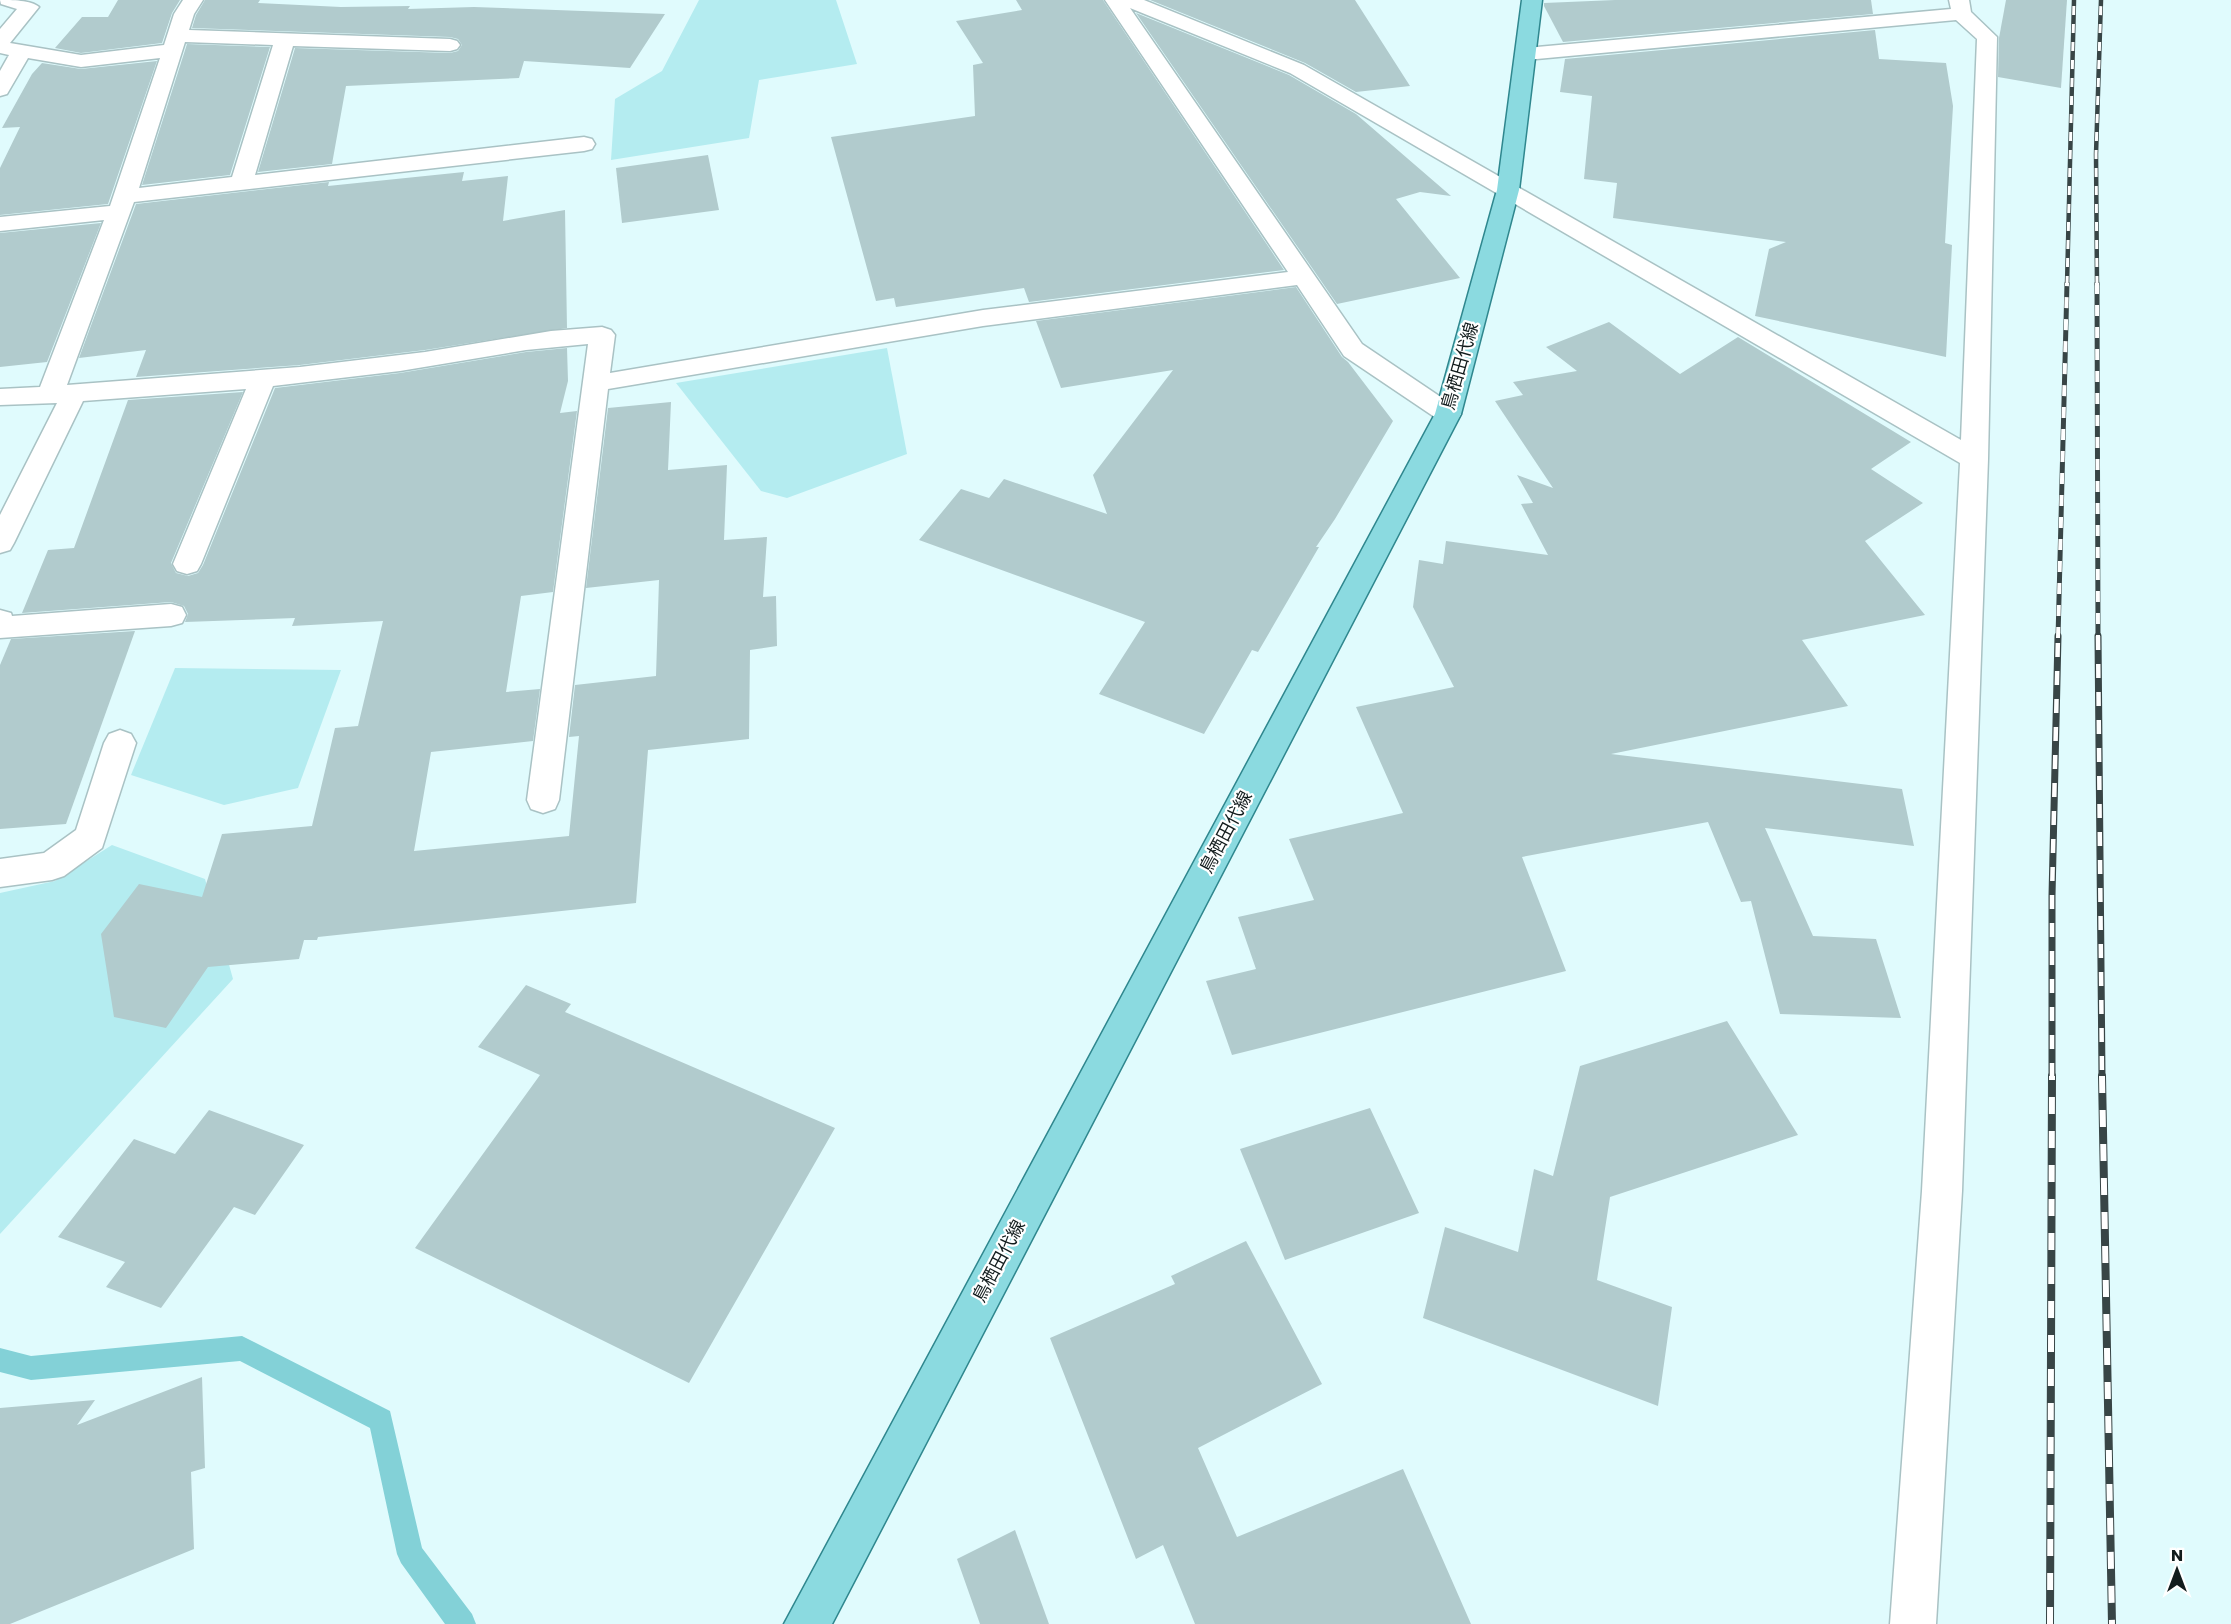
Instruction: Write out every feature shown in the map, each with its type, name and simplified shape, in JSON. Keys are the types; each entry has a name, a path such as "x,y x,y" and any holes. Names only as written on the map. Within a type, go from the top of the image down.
{"main road":[{"name":"鳥栖田代線","path":"807,1624 1448,414 1508,190 1532,0"}],"street":[{"path":"0,42 29,7 8,0"},
{"path":"0,543 62,395 174,43 184,14 193,0"},
{"path":"1115,0 1305,277 1353,351 1448,414"},
{"path":"1127,0 1297,69 1974,459"},
{"path":"1526,54 1960,7 1987,37 1974,459 1942,1191 1913,1624"},
{"path":"242,183 284,41"},
{"path":"0,47 81,61 174,43 284,41 450,45"},
{"path":"0,90 21,52"},
{"path":"0,224 242,183 584,144"},
{"path":"597,383 983,318 1305,277"},
{"path":"0,398 262,381 408,362 560,336 602,335 543,800"},
{"path":"187,564 262,381"},
{"path":"0,621 4,628 171,615"},
{"path":"0,873 52,866 90,838 120,743"}],"shaded area":[{"path":"699,0 836,0 857,64 759,80 749,138 611,160 615,99 662,71"},
{"path":"887,348 907,454 787,498 761,491 676,383"},
{"path":"175,668 341,670 298,788 224,805 131,775"},
{"path":"112,845 205,879 233,979 0,1234 0,893 55,881"}],"building":[{"path":"118,0 180,0 172,13 162,43 81,53 55,48 82,17 108,17"},
{"path":"205,0 260,0 258,3 341,7 410,6 408,9 474,7 665,14 630,68 524,61 519,78 346,86 332,164 258,172 295,48 450,53 458,51 462,45 458,39 450,37 192,28 196,15"},
{"path":"1016,0 1103,0 1284,270 1029,302 1024,288 896,307 894,298 876,301 831,137 975,116 973,65 983,63 956,21 1022,10"},
{"path":"1150,0 1355,0 1410,86 1356,92 1305,63"},
{"path":"1615,0 1871,0 1873,14 1563,42 1544,6 1544,3"},
{"path":"2006,0 2067,0 2061,88 1998,77 1999,38"},
{"path":"1136,13 1289,75 1356,114 1451,196 1420,192 1396,199 1460,278 1337,304"},
{"path":"1875,30 1879,59 1946,63 1953,106 1945,243 1952,245 1946,357 1755,316 1769,249 1786,242 1613,218 1617,183 1584,179 1592,96 1560,92 1565,59"},
{"path":"187,44 270,47 230,175 142,185"},
{"path":"157,61 108,204 0,215 0,168 20,127 2,128 32,74 42,63 81,69"},
{"path":"708,155 719,210 622,223 616,168"},
{"path":"464,172 462,181 508,176 503,221 565,210 567,328 425,350 300,365 136,377 146,350 79,358 136,204 329,182 328,186"},
{"path":"101,223 47,362 0,367 0,233"},
{"path":"1296,287 1342,357 1393,421 1316,547 1319,547 1258,652 1252,650 1204,734 1099,694 1145,622 919,540 961,489 989,498 1004,479 1107,514 1093,475 1173,370 1061,388 1036,321"},
{"path":"1609,322 1680,374 1738,337 1911,442 1871,469 1923,503 1865,541 1925,615 1802,640 1848,706 1611,754 1902,789 1914,846 1765,828 1813,936 1876,939 1901,1018 1780,1014 1751,901 1741,902 1708,822 1522,857 1566,971 1232,1055 1206,981 1256,969 1238,917 1314,900 1289,839 1403,813 1356,707 1454,687 1413,607 1419,560 1443,564 1446,541 1548,555 1521,504 1533,503 1517,475 1553,488 1495,401 1523,395 1513,382 1577,371 1546,347"},
{"path":"567,348 568,381 560,413 577,411 553,592 521,596 506,692 540,689 533,741 431,752 414,851 569,836 579,736 569,737 575,685 656,676 659,580 586,588 608,408 671,402 668,470 727,465 724,540 767,537 763,597 776,596 777,646 750,650 749,739 648,750 636,903 304,940 299,959 208,967 166,1028 114,1017 101,934 139,884 202,897 222,834 312,826 335,728 358,726 383,621 292,626 295,618 185,622 188,614 184,606 171,602 22,613 48,550 74,548 128,400 243,392 171,563 176,573 188,576 198,573 203,565 275,388 400,373 526,352"},
{"path":"135,631 66,824 0,829 0,665 11,639"},
{"path":"526,985 571,1004 565,1012 835,1128 689,1383 415,1248 540,1075 478,1047"},
{"path":"1727,1021 1798,1135 1610,1197 1597,1280 1672,1307 1658,1406 1423,1318 1445,1227 1518,1252 1534,1169 1553,1176 1580,1066"},
{"path":"1370,1108 1419,1213 1285,1260 1240,1149"},
{"path":"209,1110 304,1145 255,1215 234,1207 161,1308 106,1287 125,1262 58,1237 134,1139 175,1154"},
{"path":"1246,1241 1322,1384 1198,1448 1237,1537 1403,1469 1471,1624 1195,1624 1163,1545 1136,1559 1050,1338 1175,1284 1171,1276"},
{"path":"202,1377 205,1468 191,1472 194,1549 10,1624 0,1624 0,1408 95,1400 77,1425"},
{"path":"1015,1530 1049,1624 980,1624 957,1559"}],"waterway":[{"path":"0,1360 31,1368 242,1348 381,1420 410,1554 462,1624"}],"railway":[{"path":"2067,285 2074,0"},
{"path":"2097,285 2096,154 2101,0"},
{"path":"2058,638 2067,283"},
{"path":"2097,283 2098,638"},
{"path":"2052,1076 2052,896 2058,636"},
{"path":"2098,636 2102,1077"},
{"path":"2050,1624 2052,1076"},
{"path":"2102,1076 2112,1624"}]}
